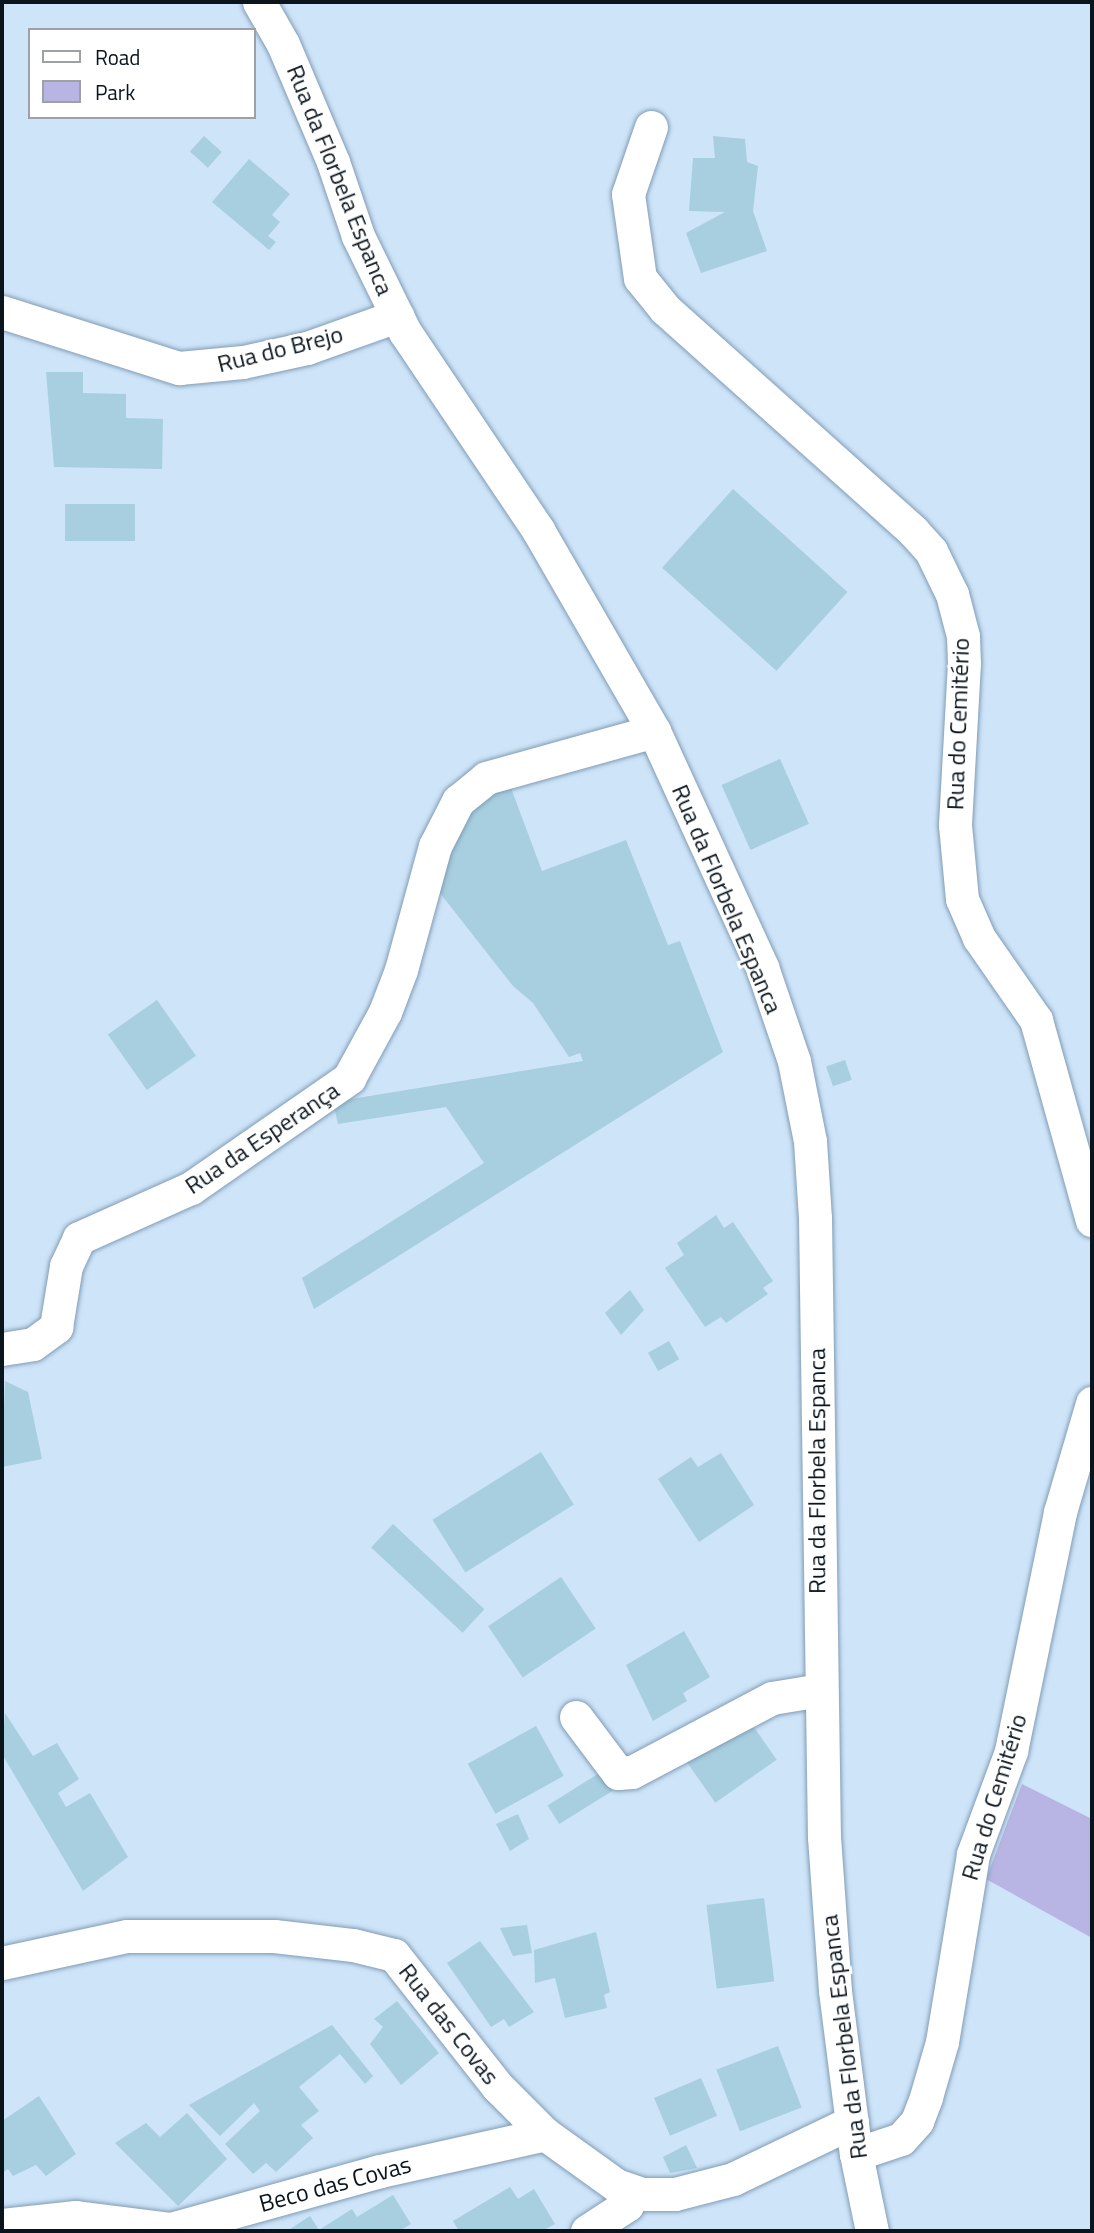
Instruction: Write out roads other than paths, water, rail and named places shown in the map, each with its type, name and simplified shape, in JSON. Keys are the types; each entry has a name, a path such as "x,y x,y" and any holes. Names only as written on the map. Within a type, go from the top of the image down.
{"street":[{"name":"Rua da Florbela Espanca","path":"259,2 284,44 333,162 358,236 397,316 468,432 538,530 654,731 762,967 794,1061 810,1141 817,1306 824,1837 835,1991 854,2138 872,2231"},
{"name":"Rua do Cemitério","path":"651,127 628,194 640,278 665,309 913,531 931,551 952,594 963,636 964,663 955,825 962,899 979,937 1036,1020 1092,1220"},
{"name":"Rua do Brejo","path":"2,312 179,368 243,362 295,350 397,316"},
{"name":"Rua da Esperança","path":"2,1349 33,1344 56,1327 66,1266 79,1238 191,1188 349,1078 386,1012 435,845 458,801 486,778 654,731"},
{"name":"Rua do Cemitério","path":"854,2138 901,2139 918,2121 942,2042 973,1854 1011,1751 1060,1512 1092,1403"},
{"path":"576,1717 618,1773 632,1772 772,1698 820,1690"},
{"name":"Rua das Covas","path":"2,1963 127,1936 274,1936 353,1945 394,1955 497,2086 545,2134 616,2185 630,2190 675,2194 705,2188 772,2162 854,2138"},
{"name":"Beco das Covas","path":"2,2225 76,2217 171,2229 380,2171 545,2134"},
{"path":"587,2231 627,2205 630,2190"}]}
